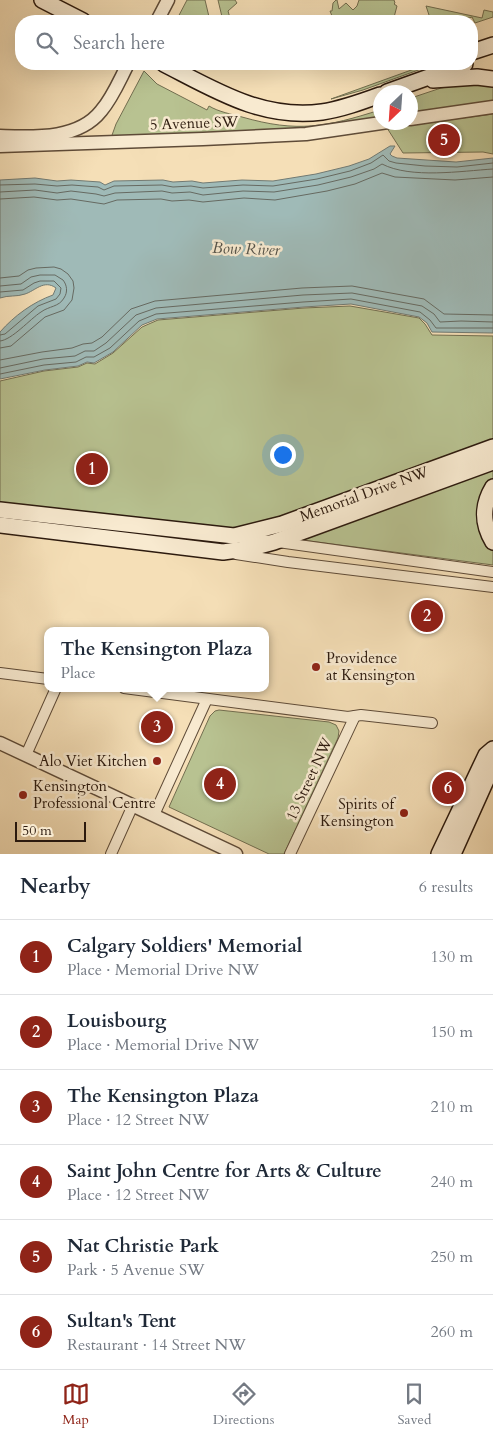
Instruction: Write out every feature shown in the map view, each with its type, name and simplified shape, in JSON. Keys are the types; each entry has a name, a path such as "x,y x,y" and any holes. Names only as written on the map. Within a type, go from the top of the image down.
{"main road":[{"path":"42,0 71,15"},
{"path":"478,50 493,45"},
{"path":"478,60 493,55"},
{"path":"176,70 231,98 252,106 279,112 301,114 322,112 347,107 373,98"},
{"path":"407,85 446,70"},
{"path":"416,82 477,77 493,79"},
{"name":"Memorial Drive NW","path":"0,510 234,536 282,524 493,447"},
{"name":"Memorial Drive NW","path":"0,525 223,552 252,548 274,542 493,462"},
{"path":"493,487 487,498 484,518 493,542"},
{"path":"439,854 486,755 493,749"},
{"path":"454,854 493,765"}],"street":[{"path":"160,15 168,0"},
{"path":"0,136 59,134 77,130 91,121 101,111 125,70"},
{"path":"418,118 493,107"},
{"name":"5 Avenue SW","path":"0,146 306,134 373,124"},
{"name":"Memorial Drive NW","path":"234,536 493,572"},
{"name":"Memorial Drive NW","path":"223,552 288,562 493,587"},
{"path":"0,673 44,678"},
{"path":"26,755 54,692"},
{"path":"158,692 348,716 361,715 432,723"},
{"path":"154,815 208,698"},
{"name":"13 Street NW","path":"290,854 355,716"},
{"path":"1,746 26,755 236,854"},
{"path":"111,854 133,805"}],"green space":[{"path":"187,0 205,0 209,15 179,15"},
{"path":"218,0 235,0 237,3 228,11 229,15 222,15"},
{"path":"337,0 339,9 346,3 353,10 359,0 394,0 394,4 397,6 395,15 332,15 330,11 332,11 333,3"},
{"path":"426,6 468,15 429,15"},
{"path":"484,10 493,12 493,17 478,22 478,17 482,18"},
{"path":"411,70 418,70 373,85 363,90 331,99"},
{"path":"144,71 157,84 207,110 209,106 225,113 262,122 280,125 312,126 344,121 373,112 373,121 333,127 111,138 116,124"},
{"path":"465,84 493,84 493,103 418,115 418,96 441,88"},
{"path":"493,114 493,154 483,152 403,153 388,130 418,130 418,124"},
{"path":"350,306 419,318 432,335 493,336 493,440 271,522 231,530 0,505 0,381 44,371 78,367 87,363 95,364 113,353 142,327 158,320"},
{"path":"493,469 493,479 485,492 490,547 493,550 493,565 302,540 305,537"},
{"path":"219,710 329,722 336,725 339,731 338,738 284,854 269,854 169,807 210,716"}],"water":[{"name":"Bow River","path":"390,146 395,146 390,154 397,158 456,162 493,158 493,333 432,332 427,323 419,317 351,304 157,319 142,325 113,352 94,363 87,362 78,366 0,379 0,332 24,310 38,301 53,295 56,288 44,285 29,293 0,298 0,180 35,178 57,181 100,182 105,185 114,181 163,180 203,183 242,180 273,181 349,166 369,159"}],"place":[{"name":"Nat Christie Park","path":"444,140"},
{"name":"Calgary Soldiers' Memorial","path":"92,469"},
{"name":"Louisbourg","path":"427,616"},
{"name":"Providence at Kensington","path":"316,667"},
{"name":"The Kensington Plaza","path":"157,727"},
{"name":"Alo Viet Kitchen","path":"157,761"},
{"name":"Saint John Centre for Arts & Culture","path":"220,784"},
{"name":"Sultan's Tent","path":"448,788"},
{"name":"Kensington Professional Centre","path":"23,795"},
{"name":"Spirits of Kensington","path":"404,813"}]}
